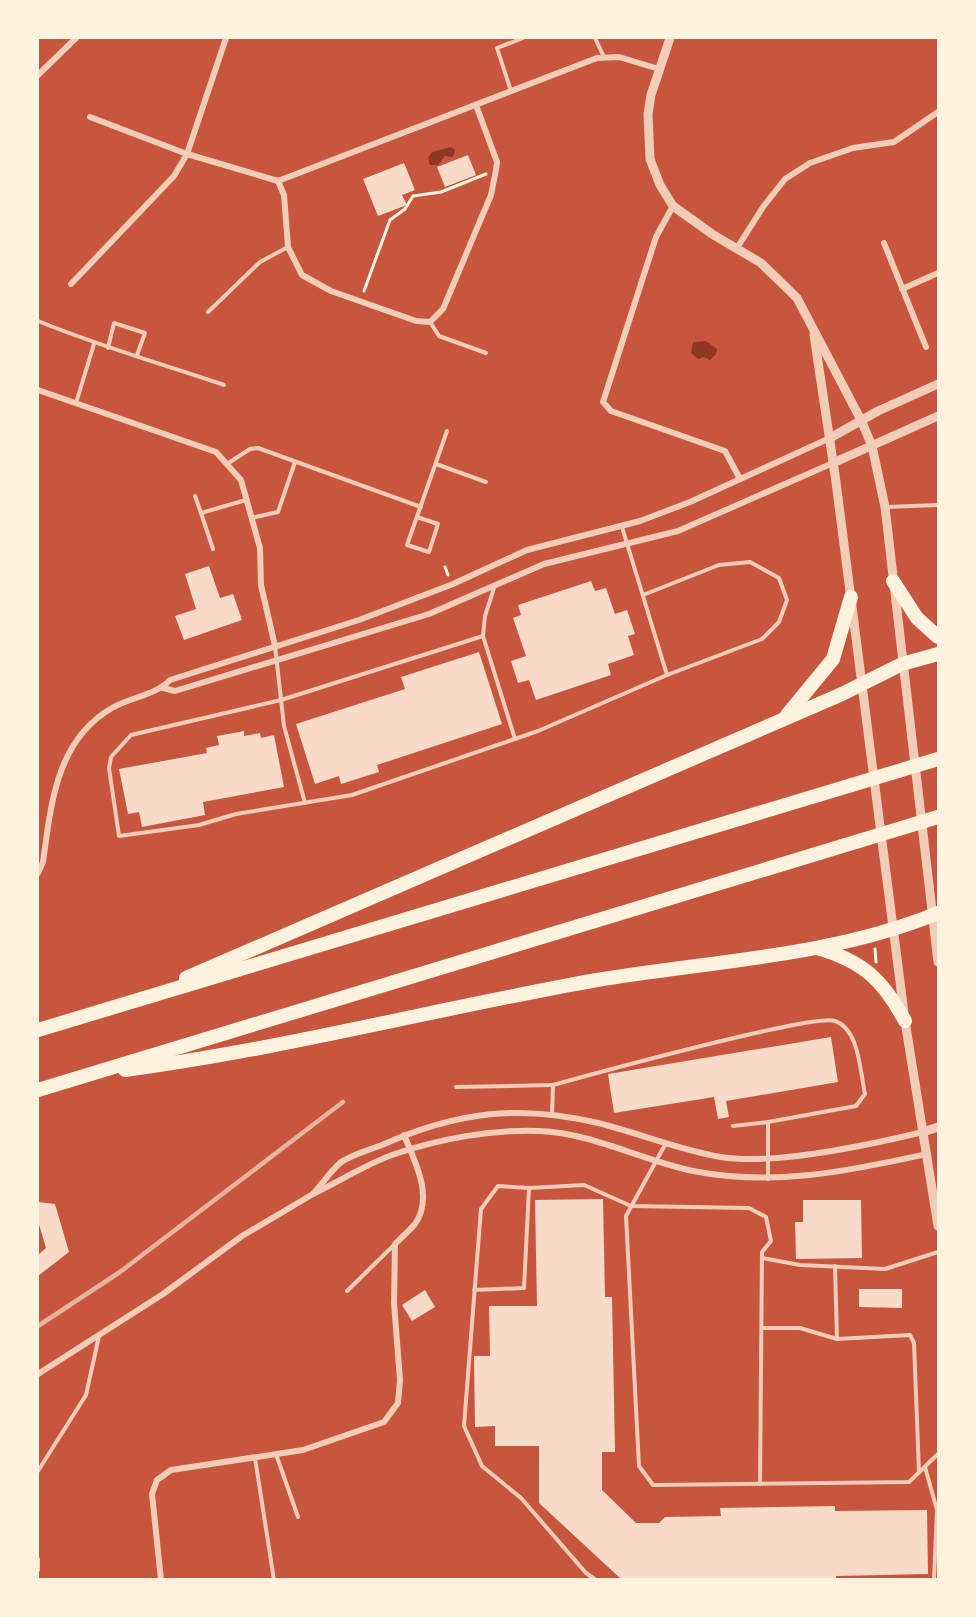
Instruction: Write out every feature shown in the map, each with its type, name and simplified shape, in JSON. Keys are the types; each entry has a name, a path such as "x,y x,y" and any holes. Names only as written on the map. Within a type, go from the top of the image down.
{"highway":[{"path":"893,580 917,618 939,637"},
{"path":"783,719 833,659 851,597"},
{"path":"122,1005 783,719 902,664 939,654"},
{"path":"38,1030 939,759"},
{"path":"38,1090 939,817"},
{"path":"84,1075 205,1059 482,1001 812,947 893,930 936,914"},
{"path":"812,947 835,953 870,973 883,984 905,1021"}],"street":[{"path":"38,75 76,38"},
{"path":"72,284 174,176 187,154 226,38"},
{"path":"670,38 651,95 647,133 650,159 673,206 712,234 761,263 786,285 812,326 872,446 885,507 902,664 936,914 939,962"},
{"path":"90,117 187,154 278,181 604,57 634,60 659,69"},
{"path":"278,181 284,195 288,247 302,275 331,291 416,321 430,322 443,309 491,195 497,162 476,105"},
{"path":"736,248 763,207 786,179 810,163 853,148 894,142 939,112"},
{"path":"673,206 656,237 603,402 611,411 725,451 740,479"},
{"path":"885,243 926,347"},
{"path":"903,289 939,273"},
{"path":"812,326 834,463 905,1021 939,1226"},
{"path":"38,873 43,862 58,773 87,726 112,708 163,688 170,680 360,620 432,592 527,550 622,527 740,479 939,384"},
{"path":"38,390 216,452 241,480 260,548 261,585 275,646"},
{"path":"163,688 175,691 277,662 429,614 544,564 678,531 939,416"},
{"path":"313,1194 342,1162 435,1123 471,1116 510,1112 552,1114 598,1123 722,1157 767,1158 876,1143 939,1127"},
{"path":"38,1374 99,1336 242,1236 313,1194 393,1154 470,1136 537,1131 574,1135 693,1171 768,1179 800,1178 939,1151"},
{"path":"161,1580 152,1494 157,1480 171,1470 303,1450 384,1422 398,1402 400,1380 394,1303 394,1244 415,1223 423,1203 422,1185 404,1135"}],"lane":[{"path":"511,91 497,48 523,38"},
{"path":"594,38 604,57"},
{"path":"208,312 260,262 288,247"},
{"path":"38,321 94,344 137,355 224,385"},
{"path":"430,322 439,336 486,354"},
{"path":"108,348 114,323 145,333 137,355"},
{"path":"76,403 94,344"},
{"path":"417,517 438,524 429,552 407,545 447,431"},
{"path":"227,464 250,449 258,448 421,507"},
{"path":"251,518 278,512 295,462"},
{"path":"436,464 486,482"},
{"path":"195,496 213,549"},
{"path":"201,513 246,500"},
{"path":"885,507 939,505"},
{"path":"622,527 667,675"},
{"path":"483,636 281,700 131,735 111,757 109,768 119,836 199,825 236,814 352,795 515,739 667,675 762,639 779,622 787,600 779,578 750,562 719,565 643,595"},
{"path":"496,583 483,636 515,739"},
{"path":"275,646 284,726 305,803"},
{"path":"456,1087 553,1085 598,1072 825,1019 836,1021 849,1031 865,1094 856,1106 733,1126"},
{"path":"552,1114 553,1085"},
{"path":"768,1122 768,1179"},
{"path":"666,1143 626,1215 639,1466 653,1485 909,1482 939,1454"},
{"path":"596,1580 586,1573 521,1498 482,1466 464,1426 481,1209 498,1186 530,1188 584,1185 631,1206 749,1208 766,1217 771,1241 762,1252 760,1484"},
{"path":"474,1290 524,1288 530,1188"},
{"path":"347,1291 394,1244"},
{"path":"762,1258 885,1269 939,1252"},
{"path":"835,1266 837,1339"},
{"path":"762,1328 800,1328 837,1339 910,1335 914,1343 919,1473"},
{"path":"38,1471 86,1395 99,1336"},
{"path":"276,1454 298,1517"},
{"path":"255,1458 274,1580"},
{"path":"925,1467 937,1510 933,1580"},
{"path":"38,1559 38,1570"}],"path":[{"path":"360,301 390,220 405,209 413,196 441,192 496,170"},
{"path":"445,567 448,575"},
{"path":"875,949 875,965"}],"shaded area":[{"path":"451,147 455,150 453,157 445,156 438,165 430,165 428,158 432,152"},
{"path":"706,341 717,349 716,354 710,360 704,357 698,359 691,353 693,342"}],"building":[{"path":"468,155 476,175 445,187 437,167"},
{"path":"404,163 415,190 402,195 407,205 378,216 363,179"},
{"path":"209,566 220,598 233,594 242,620 184,640 175,616 196,609 185,574"},
{"path":"591,581 595,591 606,588 615,614 627,610 635,634 628,636 634,655 608,664 611,675 536,700 529,680 518,683 511,661 526,656 513,618 521,615 518,605"},
{"path":"479,652 502,724 377,765 379,772 341,784 339,776 315,784 296,724 405,689 401,677"},
{"path":"244,731 244,736 260,733 261,738 274,735 284,787 203,802 205,815 142,827 139,812 128,814 119,769 207,753 206,748 219,745 217,736"},
{"path":"831,1037 838,1082 726,1101 729,1117 718,1119 714,1097 614,1113 608,1074"},
{"path":"603,1199 605,1297 612,1297 615,1452 602,1452 602,1490 636,1523 659,1523 665,1517 721,1516 720,1508 835,1506 835,1511 927,1510 928,1574 836,1576 836,1580 621,1579 539,1503 539,1446 495,1446 495,1426 475,1427 474,1356 490,1356 489,1306 537,1306 535,1200"},
{"path":"803,1200 861,1200 862,1258 796,1259 795,1222 803,1222"},
{"path":"38,1202 55,1204 69,1252 38,1276 38,1255 46,1248 38,1221"},
{"path":"859,1289 902,1289 902,1308 859,1307"},
{"path":"425,1290 435,1307 412,1321 402,1305"}],"railway":[{"path":"38,1326 120,1272 343,1102"}]}
